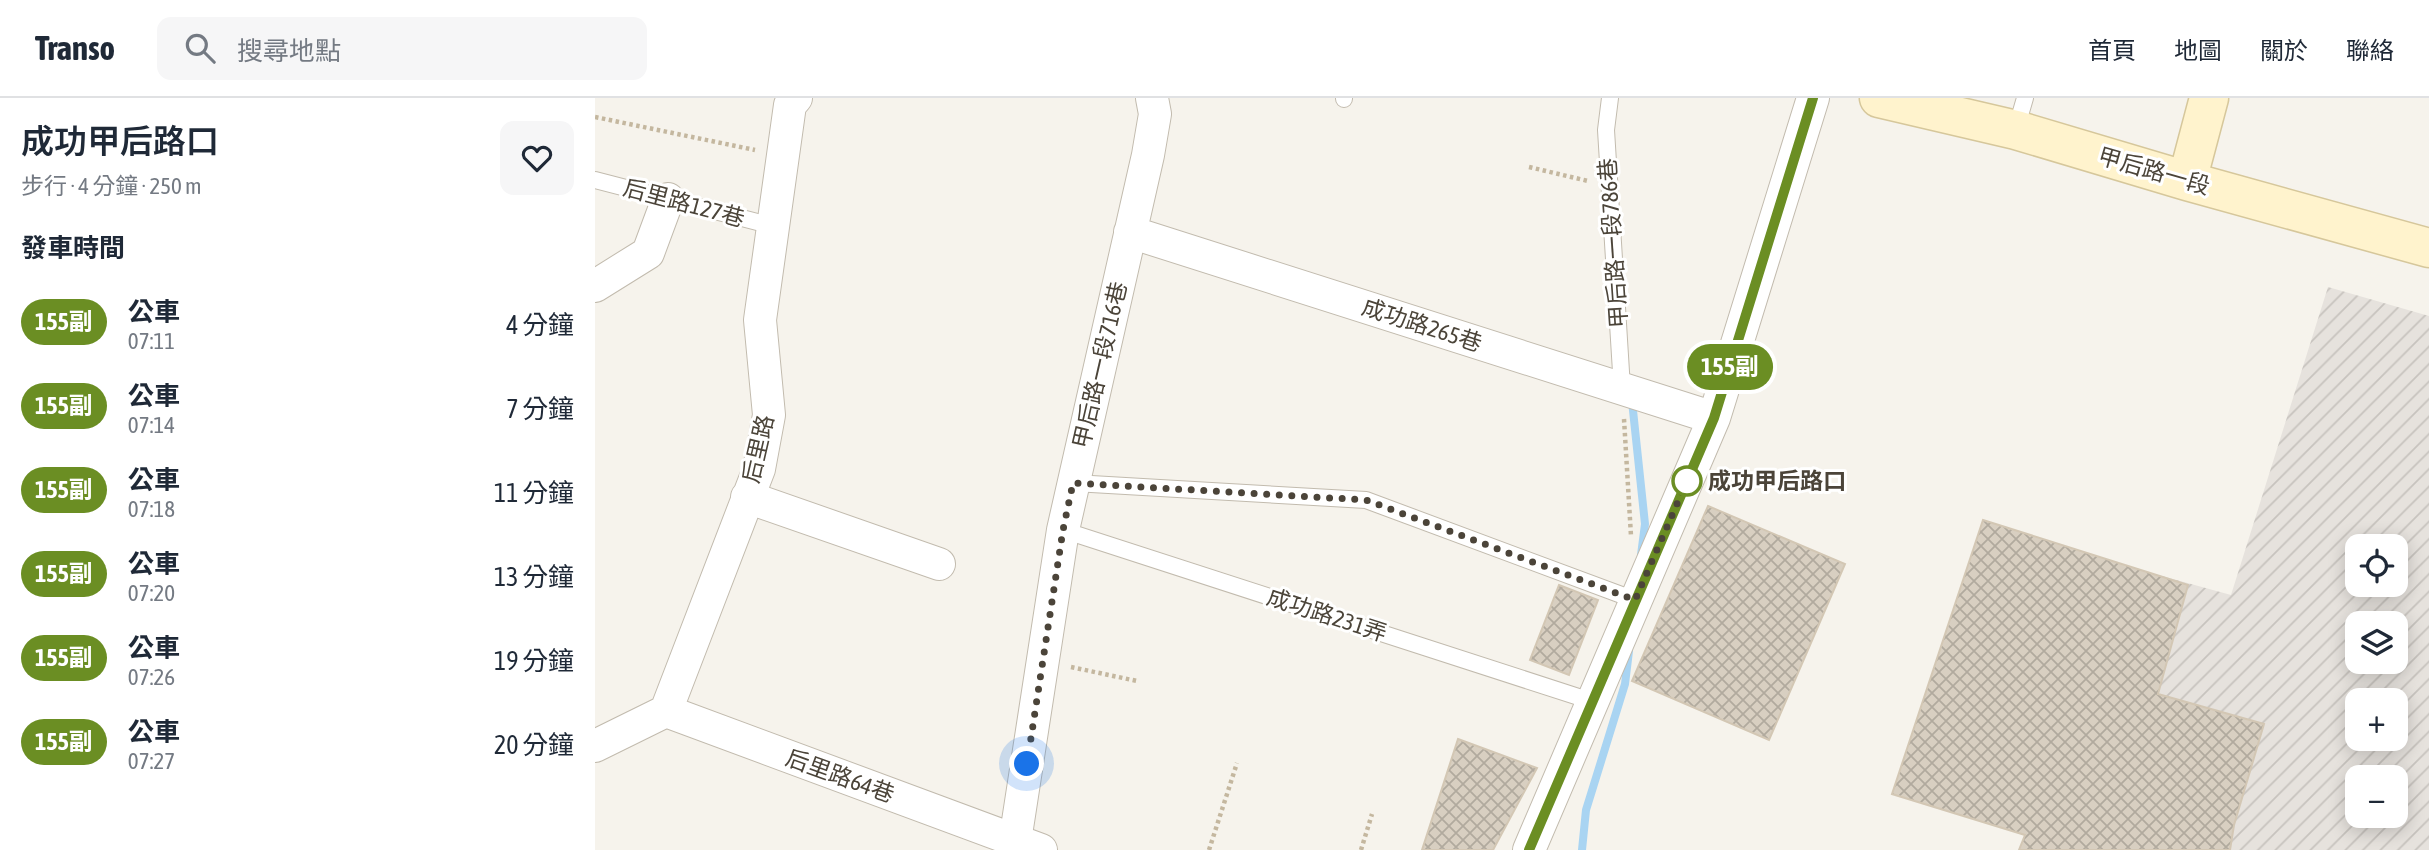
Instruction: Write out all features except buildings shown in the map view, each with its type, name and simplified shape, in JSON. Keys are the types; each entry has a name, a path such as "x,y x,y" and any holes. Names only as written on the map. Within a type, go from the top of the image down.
{"main road":[{"name":"甲后路一段","path":"1879,98 2021,114 2187,181 2429,248"},
{"path":"2187,181 2209,98"}],"street":[{"name":"后里路","path":"666,711 759,469 769,415 760,320 790,105 796,98"},
{"name":"甲后路一段716巷","path":"1028,846 1042,661 1063,530 1155,114 1152,98"},
{"path":"1529,850 1714,418 1813,98"},
{"path":"595,286 648,253 668,199"},
{"name":"成功路265巷","path":"1130,232 1714,418"},
{"path":"747,496 939,564"},
{"path":"595,746 666,711"},
{"name":"后里路64巷","path":"666,711 1028,846"}],"lane":[{"name":"甲后路一段786巷","path":"1610,98 1606,130 1622,388"},
{"name":"后里路127巷","path":"595,180 773,226"},
{"path":"1073,483 1366,500 1635,600"},
{"name":"成功路231弄","path":"1063,530 1591,701"}],"path":[{"path":"595,117 783,156"},
{"path":"1529,167 1609,187"},
{"path":"1622,388 1632,547"},
{"path":"1042,661 1137,681"},
{"path":"1209,850 1237,763"},
{"path":"1361,850 1372,814"}],"shaded area":[{"path":"2328,287 2429,316 2429,850 2054,850 1991,529 2231,595"}],"waterway":[{"path":"1632,401 1645,524 1641,555"},
{"path":"1582,850 1586,810 1625,684 1629,651"}],"bus line":[{"name":"155副","path":"1529,850 1714,418 1813,98"}],"place":[{"name":"成功甲后路口","path":"1687,481"}],"route":[{"path":"1027,764 1063,530 1073,483 1366,500 1635,600 1687,481"}]}
